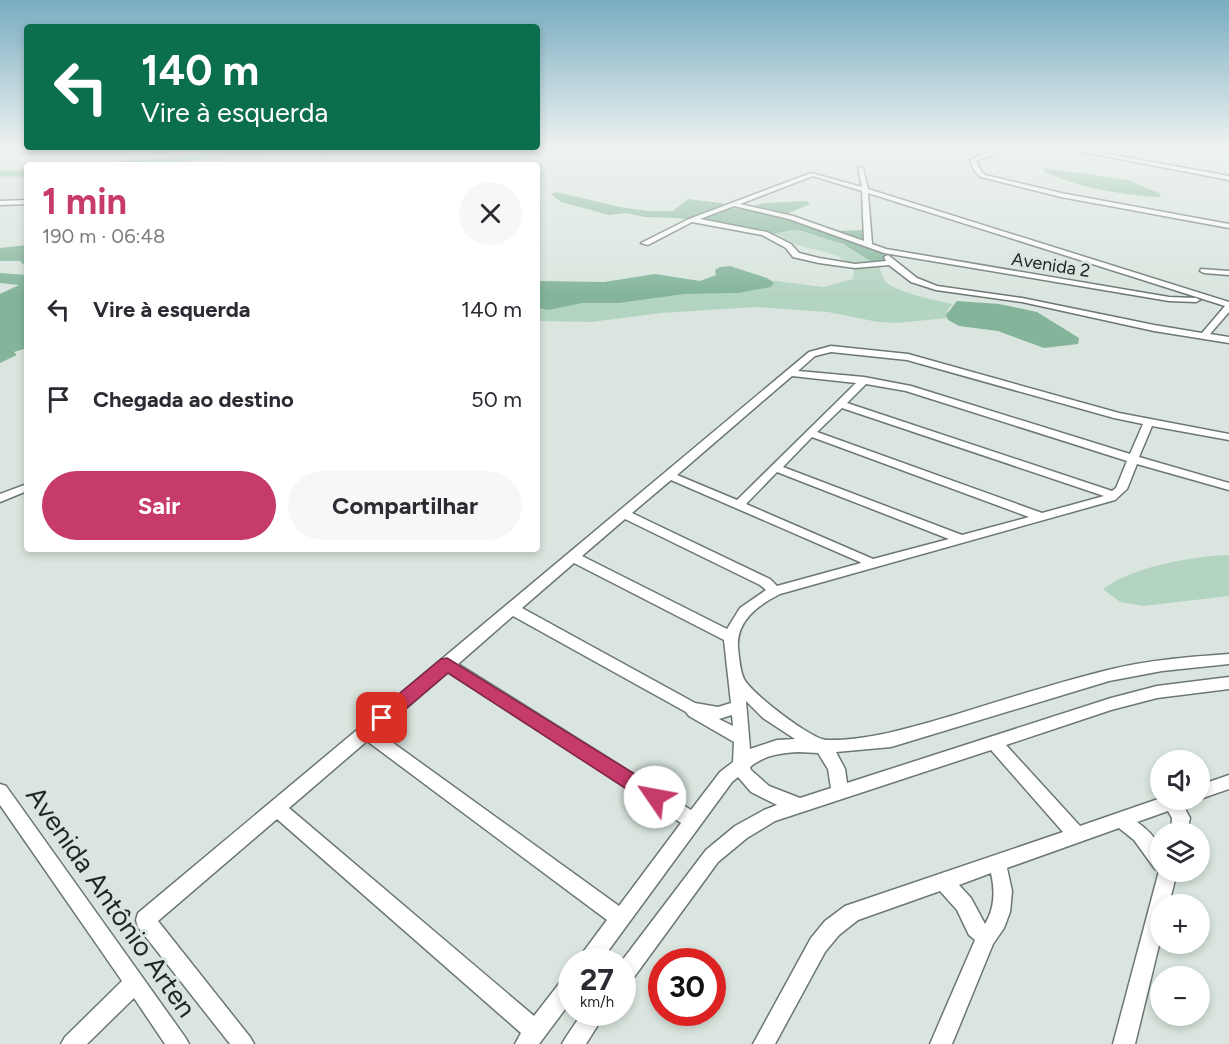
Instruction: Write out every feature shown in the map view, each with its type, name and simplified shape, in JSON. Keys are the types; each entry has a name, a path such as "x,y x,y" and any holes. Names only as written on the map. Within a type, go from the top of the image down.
{"street":[{"path":"645,243 691,220 751,197"},
{"path":"865,197 868,245"},
{"path":"889,197 1229,306 1205,335"},
{"path":"1070,197 1229,226"},
{"path":"0,203 24,202"},
{"name":"Avenida 2","path":"732,204 791,217 884,251 1169,299 1215,302"},
{"path":"691,220 774,235 792,248 796,255 826,263 863,266 890,262"},
{"path":"884,251 890,262 914,280 936,288 1022,300 1229,340"},
{"path":"1203,271 1229,273"},
{"path":"243,1044 145,920 812,354 823,350 897,355 1148,423 1229,437"},
{"path":"791,373 864,380 918,390 1133,459 1229,487"},
{"path":"738,505 864,380"},
{"path":"841,404 1115,496"},
{"path":"798,805 759,788 746,776 741,765 742,740 738,682 731,657 732,638 743,613 757,600 775,591 1044,518 1115,496 1121,489 1148,423"},
{"path":"810,434 1044,518"},
{"path":"776,468 961,539"},
{"path":"669,476 871,564"},
{"path":"0,498 24,488"},
{"path":"624,514 765,582 775,591"},
{"path":"573,557 732,638"},
{"path":"512,609 691,708 718,713 739,707"},
{"path":"598,948 726,777 755,754 777,747 799,745 822,747 875,743 908,737 1109,675 1162,665 1229,659"},
{"path":"447,664 693,821"},
{"path":"738,682 768,714 822,747 838,770 840,778 838,794"},
{"path":"636,958 712,856 757,822 798,805 1133,698 1181,688 1229,683"},
{"path":"691,708 742,740"},
{"path":"366,732 620,918"},
{"path":"994,742 1077,835"},
{"path":"1210,789 1229,782"},
{"name":"Avenida Antônio Arten","path":"0,791 178,1044"},
{"path":"278,808 531,1038 558,1002"},
{"path":"764,1044 818,945 832,928 852,913 1150,808"},
{"path":"1120,819 1140,834 1150,848"},
{"path":"941,1044 986,937 993,931 1004,893 1002,876 996,863"},
{"path":"943,881 959,898 976,928 986,937"},
{"path":"1124,1044 1165,882"},
{"path":"72,1044 135,983"},
{"path":"573,1044 586,1026"}],"green space":[{"path":"554,197 577,197 648,211 673,211 688,199 721,203 741,209 765,203 807,201 810,204 789,213 788,217 835,231 865,230 862,245 887,256 892,261 875,264 843,244 802,231 792,230 773,234 678,218 645,217 626,213 609,215 561,202"},
{"path":"792,230 838,242 878,264 889,285 917,296 953,304 948,309 947,318 896,323 878,322 828,312 756,307 662,313 591,322 540,321 540,308 549,310 583,303 621,303 685,294 739,293 771,287 773,283 769,280 823,287 853,279 854,270 837,256 798,245 774,233"},
{"path":"24,245 24,265 20,261 0,261 0,248"},
{"path":"730,266 767,278 774,283 771,287 739,293 685,294 620,303 583,303 549,310 540,308 540,281 604,282 655,274 700,281 716,275 715,270"},
{"path":"0,273 24,275 24,349 14,352 17,355 0,363 0,294 19,285 0,283"},
{"path":"957,301 999,304 1037,312 1079,338 1078,344 1044,348 998,331 959,326 948,320 946,315"},
{"path":"1229,555 1229,596 1143,606 1120,602 1103,589 1115,581 1163,564"}],"route":[{"path":"382,718 447,664 655,797"}]}
